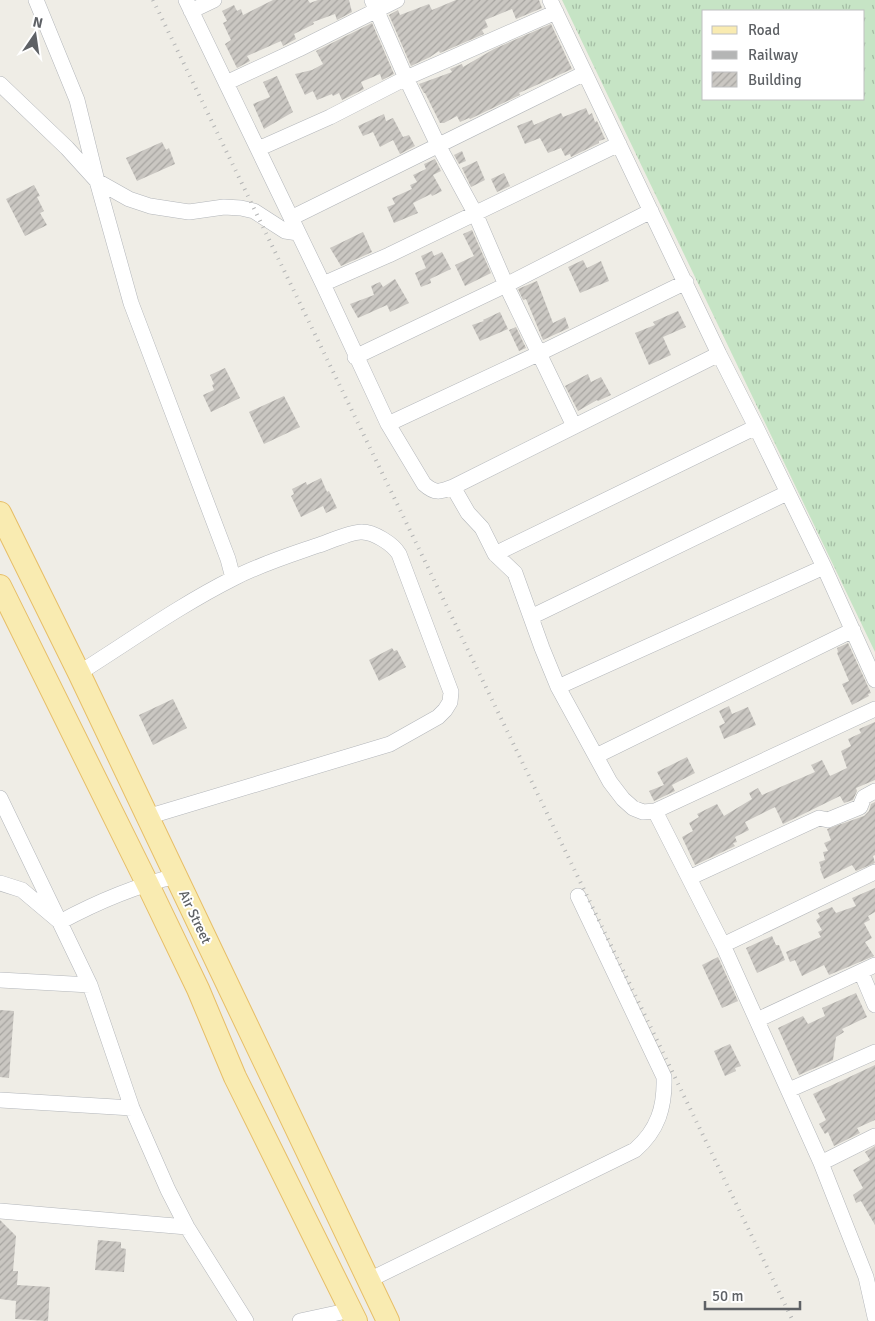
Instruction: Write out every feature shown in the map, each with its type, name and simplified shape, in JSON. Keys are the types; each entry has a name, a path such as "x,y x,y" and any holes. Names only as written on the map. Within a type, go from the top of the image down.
{"main road":[{"name":"Air Street","path":"0,513 79,673 388,1321"},
{"name":"Air Street","path":"0,586 7,614 147,883 198,989 235,1077 353,1316"}],"street":[{"path":"36,0 77,100 97,181 131,302 228,559 233,578"},
{"path":"214,0 188,6 323,284 388,424 424,484 431,490 441,492 453,487 719,354"},
{"path":"226,83 299,49 374,5 397,0"},
{"path":"374,5 406,78 438,145 475,213 506,285 574,426"},
{"path":"258,149 330,117 553,6 719,354 824,567 875,680"},
{"path":"291,218 585,73"},
{"path":"0,84 97,181 129,199 150,206 189,212 224,207 241,208 254,211 285,231 298,233"},
{"path":"323,284 619,144"},
{"path":"356,357 506,285 651,211"},
{"path":"388,424 686,282"},
{"path":"495,554 756,427"},
{"path":"453,487 468,513 482,528 495,554 515,573 558,687 610,782 623,800 633,808 643,812 655,811 875,709"},
{"path":"531,617 788,494"},
{"path":"79,673 178,610 233,578 267,562 361,532 378,536 384,542 395,547 399,554 450,692 450,702 445,710 438,717 390,744 148,817"},
{"path":"558,687 824,567"},
{"path":"596,756 853,630"},
{"path":"689,878 819,818 828,820 860,806 864,797 875,791"},
{"path":"0,798 90,985 132,1108 168,1190 187,1227 246,1321"},
{"path":"655,811 758,1020 871,1274 875,1317"},
{"path":"722,945 875,872"},
{"path":"60,922 82,910 147,883 176,876"},
{"path":"0,883 22,890 60,922"},
{"path":"369,1280 635,1150 652,1131 664,1103 664,1077 578,896"},
{"path":"758,1020 875,965"},
{"path":"861,972 875,1004"},
{"path":"0,980 90,985"},
{"path":"789,1090 875,1052"},
{"path":"0,1100 132,1108"},
{"path":"821,1163 875,1136"},
{"path":"0,1211 187,1227"},
{"path":"300,1321 353,1316"}],"green space":[{"path":"562,0 875,0 875,652"}],"building":[{"path":"273,0 308,0 310,3 318,0 349,0 352,12 337,20 335,14 313,22 314,24 294,34 296,39 283,46 281,41 247,56 250,61 237,68 225,44 231,40 223,23 227,21 222,11 234,5 237,11 241,9 243,15"},
{"path":"456,0 539,0 542,8 516,19 512,9 485,20 488,27 482,30 484,34 440,53 439,51 411,66 389,15 398,10 400,15 429,4 432,10"},
{"path":"372,23 394,74 382,80 380,74 361,82 364,89 342,100 339,93 317,100 313,91 305,95 295,74 312,70 323,64 316,51"},
{"path":"551,24 572,69 519,93 520,95 470,119 460,122 457,116 444,123 440,123 419,84 452,72 450,69 462,64 463,67 494,49"},
{"path":"277,76 293,112 264,129 253,104 270,97 263,82"},
{"path":"586,108 589,115 592,113 595,122 597,121 605,139 571,157 570,154 565,156 561,148 548,153 540,138 525,144 517,126 532,120 534,125 561,113 563,117"},
{"path":"384,114 386,121 393,118 403,137 409,135 415,146 400,154 393,140 380,147 373,132 363,136 358,126"},
{"path":"162,142 166,150 169,148 175,164 137,181 126,158"},
{"path":"462,151 466,161 459,164 454,155"},
{"path":"435,159 441,171 433,175 442,191 413,203 418,213 394,223 387,207 395,204 392,198 412,189 410,185 417,182 413,175 426,169 424,164"},
{"path":"477,161 485,180 471,187 462,168"},
{"path":"504,173 510,186 497,192 491,179"},
{"path":"34,185 40,196 37,197 44,211 40,213 47,225 25,236 6,199"},
{"path":"472,230 491,273 465,286 455,265 474,256 463,234"},
{"path":"363,232 372,252 341,266 330,248"},
{"path":"432,251 434,256 442,252 451,269 430,279 431,283 421,287 415,273 426,268 421,256"},
{"path":"583,260 587,268 601,261 609,281 580,293 568,267"},
{"path":"395,279 409,303 390,312 387,305 358,318 350,304 374,295 371,286 380,282 383,287"},
{"path":"537,281 553,323 565,317 569,328 543,340 526,299 523,300 518,289"},
{"path":"678,311 686,327 663,337 671,355 649,365 635,333 655,325 653,322"},
{"path":"500,312 508,329 480,341 472,325"},
{"path":"516,327 526,348 519,351 509,330"},
{"path":"225,368 240,398 211,412 203,395 214,390 212,385 214,384 210,375"},
{"path":"588,374 591,382 601,377 611,395 597,400 578,411 565,386"},
{"path":"284,396 300,427 264,444 249,412"},
{"path":"321,478 337,508 326,513 323,506 301,517 291,496 294,494 292,489 306,482 307,485"},
{"path":"848,643 871,693 852,705 842,684 849,681 837,653 837,648"},
{"path":"392,648 394,651 397,650 406,667 379,681 369,660"},
{"path":"173,699 187,728 153,745 139,715"},
{"path":"729,706 732,714 748,707 756,725 724,739 719,726 725,723 719,711"},
{"path":"875,722 875,780 856,788 857,791 853,800 844,803 840,796 783,824 775,807 745,822 749,830 735,837 737,842 733,843 735,846 695,865 682,837 693,831 689,823 699,817 697,814 717,804 724,816 752,799 749,793 758,788 762,795 815,772 811,765 822,760 830,776 847,768 841,751 851,746 848,739 861,733 859,729"},
{"path":"687,757 695,773 672,785 675,791 654,801 649,791 664,785 657,772"},
{"path":"875,802 875,855 873,856 875,863 856,871 852,865 824,879 819,862 825,860 823,852 828,851 824,843 831,840 827,829 864,816 869,811 871,804"},
{"path":"875,888 875,912 868,916 870,920 864,923 872,938 865,942 874,956 829,975 824,965 802,976 795,960 790,962 786,952 821,937 818,932 822,930 816,920 820,917 818,913 832,907 836,913 856,906 852,898"},
{"path":"772,936 776,945 779,945 785,960 757,973 746,948"},
{"path":"718,957 738,1001 722,1008 702,965"},
{"path":"856,993 867,1017 842,1029 844,1032 836,1037 833,1060 799,1075 778,1028 803,1016 808,1024 825,1016 822,1008"},
{"path":"0,1010 14,1011 9,1078 0,1077"},
{"path":"730,1044 741,1066 735,1068 736,1071 725,1076 714,1051"},
{"path":"875,1065 875,1120 857,1128 860,1133 834,1146 828,1132 825,1134 819,1124 826,1120 813,1094"},
{"path":"875,1146 875,1225 861,1201 856,1203 853,1195 863,1188 853,1170 870,1160 865,1152"},
{"path":"0,1220 16,1236 13,1271 18,1271 17,1285 50,1287 48,1321 15,1319 16,1301 0,1299"},
{"path":"98,1240 121,1242 121,1248 126,1249 124,1272 95,1270"}],"railway":[{"path":"153,0 793,1321"}]}
